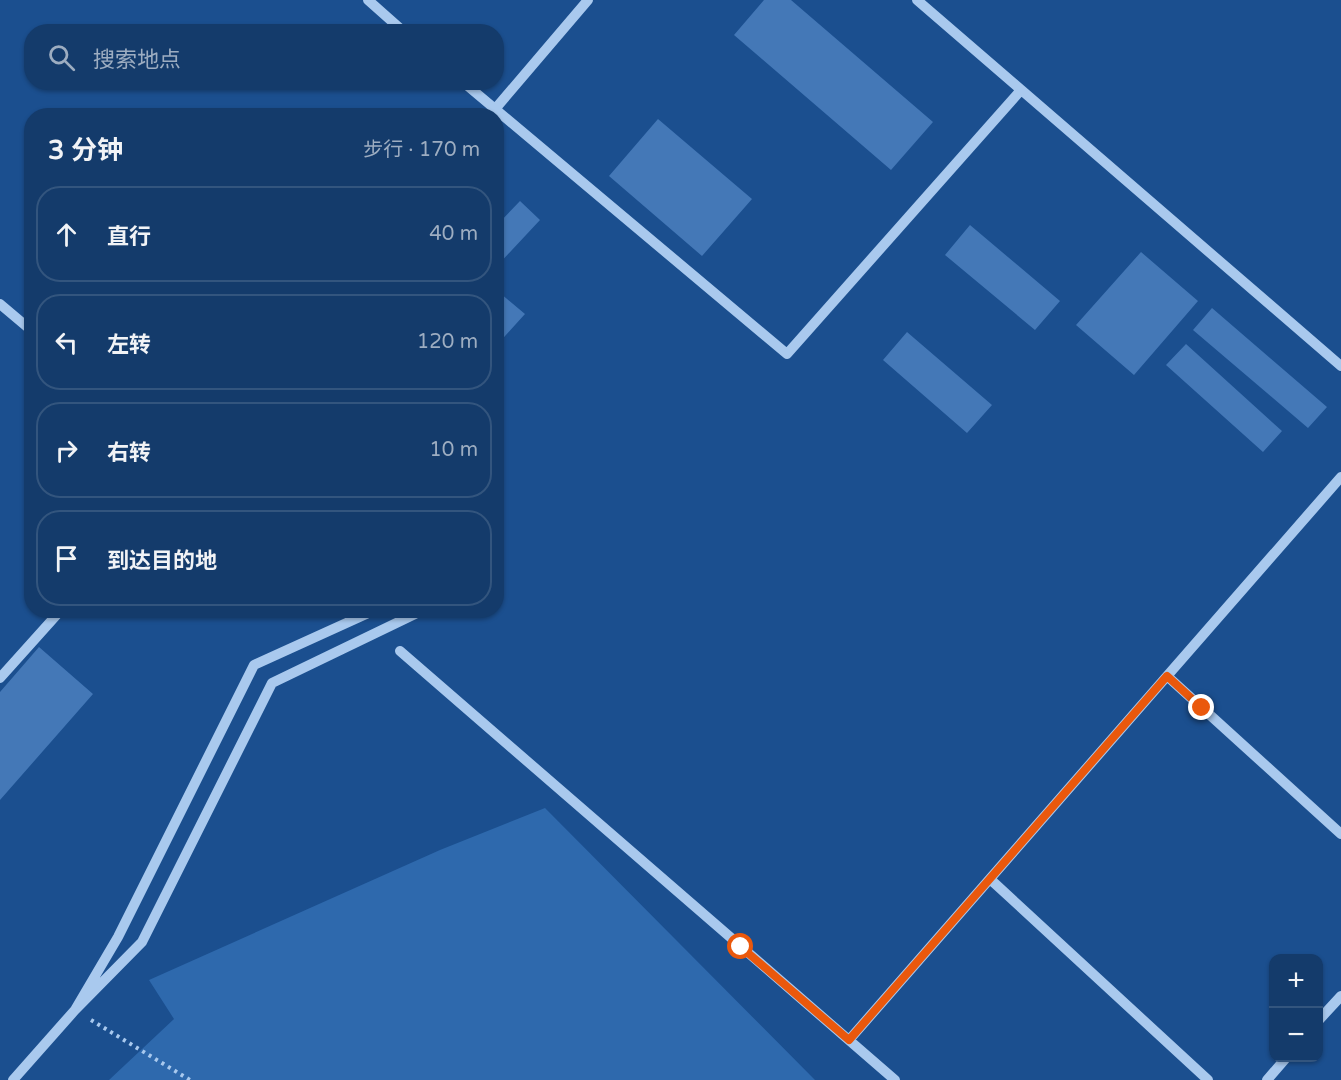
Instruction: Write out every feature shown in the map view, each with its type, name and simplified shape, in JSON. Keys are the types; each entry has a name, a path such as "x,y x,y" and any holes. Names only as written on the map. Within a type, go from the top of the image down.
{"street":[{"path":"368,0 395,24"},
{"path":"496,108 588,0"},
{"path":"917,0 1341,366"},
{"path":"470,90 487,108"},
{"path":"504,123 787,354 1021,90"},
{"path":"0,304 24,324"},
{"path":"849,1040 1341,477"},
{"path":"0,678 54,618"},
{"path":"75,1010 118,937 254,665 357,618"},
{"path":"13,1080 75,1010 142,942 272,682 407,618"},
{"path":"400,651 895,1080"},
{"path":"1167,676 1341,834"},
{"path":"990,879 1208,1080"},
{"path":"1323,1016 1341,996"},
{"path":"1267,1080 1283,1062"}],"path":[{"path":"75,1010 190,1080"}],"shaded area":[{"path":"545,808 815,1080 109,1080 174,1019 149,980 440,850"}],"building":[{"path":"764,0 791,0 933,122 891,170 734,35"},
{"path":"658,119 752,199 702,256 609,176"},
{"path":"520,201 540,220 504,258 504,218"},
{"path":"970,225 1060,301 1035,330 945,255"},
{"path":"1141,252 1198,301 1134,375 1076,325"},
{"path":"504,296 525,314 504,337"},
{"path":"1212,308 1327,407 1308,428 1193,330"},
{"path":"907,332 992,405 967,433 883,360"},
{"path":"1186,344 1282,431 1263,452 1166,365"},
{"path":"39,647 93,694 0,800 0,692"}],"route":[{"path":"741,947 849,1040 1167,676 1202,708"}]}
